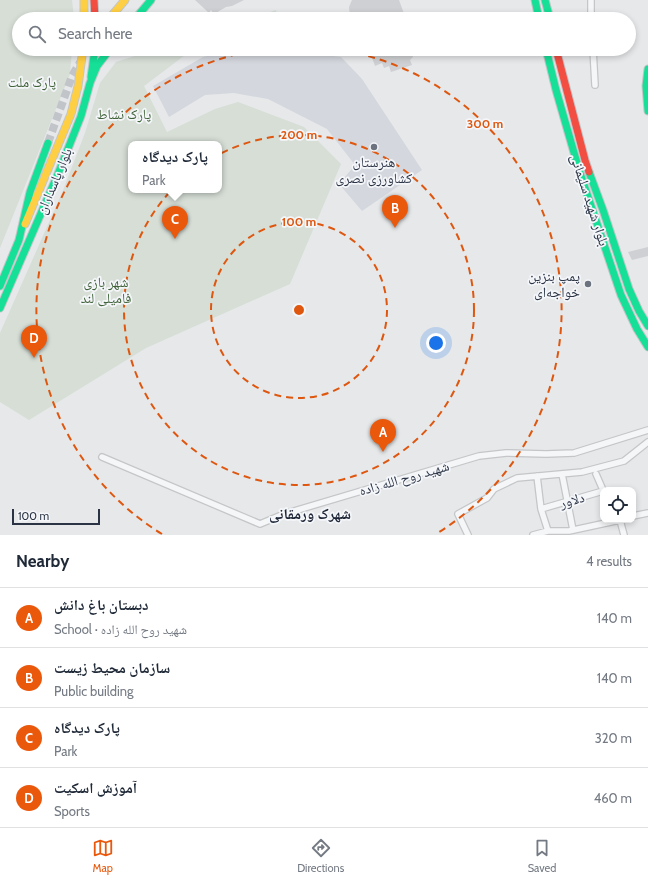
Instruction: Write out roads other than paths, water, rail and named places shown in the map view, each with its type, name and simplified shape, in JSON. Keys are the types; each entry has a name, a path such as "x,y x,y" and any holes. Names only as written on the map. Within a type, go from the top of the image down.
{"main road":[{"path":"84,0 84,12"},
{"path":"94,0 95,12"},
{"path":"115,12 125,0"},
{"path":"141,12 151,0"},
{"path":"535,0 538,12"},
{"path":"545,0 548,10"},
{"name":"بلوار پاسداران","path":"0,286 71,114 78,86 82,56"},
{"name":"بلوار پاسداران","path":"0,308 58,174 80,116 90,83 94,56"},
{"path":"90,83 97,66 105,56"},
{"name":"بلوار شهید سلیمانی","path":"548,56 579,170 622,295 637,329 648,347"},
{"name":"بلوار شهید سلیمانی","path":"558,56 585,160 630,289 648,326"},
{"path":"648,68 646,86 648,111"},
{"path":"19,240 30,192 48,143"},
{"path":"591,204 600,201"}],"street":[{"path":"591,0 591,12"},
{"path":"594,56 596,85"},
{"name":"شهید روح الله زاده","path":"102,457 260,524 284,514 479,456 574,453 648,430"},
{"path":"468,535 458,514 487,498 494,489 518,478 582,472 624,461 648,442"},
{"path":"562,474 573,530"},
{"path":"596,474 601,487"},
{"path":"537,476 542,508 548,531"},
{"name":"دلاور","path":"542,508 600,492"},
{"path":"636,515 648,512"},
{"path":"532,535 548,531 573,530 604,523"},
{"path":"618,523 624,535"}],"tunnel":[{"path":"48,143 72,76 84,56"}],"place":[{"name":"هنرستان کشاورزی نصری","path":"374,147"},
{"name":"سازمان محیط زیست","path":"395,228"},
{"name":"پارک دیدگاه","path":"175,239"},
{"name":"پمپ بنزین خواجه‌ای","path":"588,284"},
{"name":"آموزش اسکیت","path":"34,358"},
{"name":"دبستان باغ دانش","path":"383,452"}],"district":[{"name":"شهرک ورمقانی","path":"310,514"}],"park label":[{"name":"پارک ملت","path":"32,82"},
{"name":"پارک نشاط","path":"124,114"},
{"name":"شهر بازی فامیلی لند","path":"106,290"}]}
